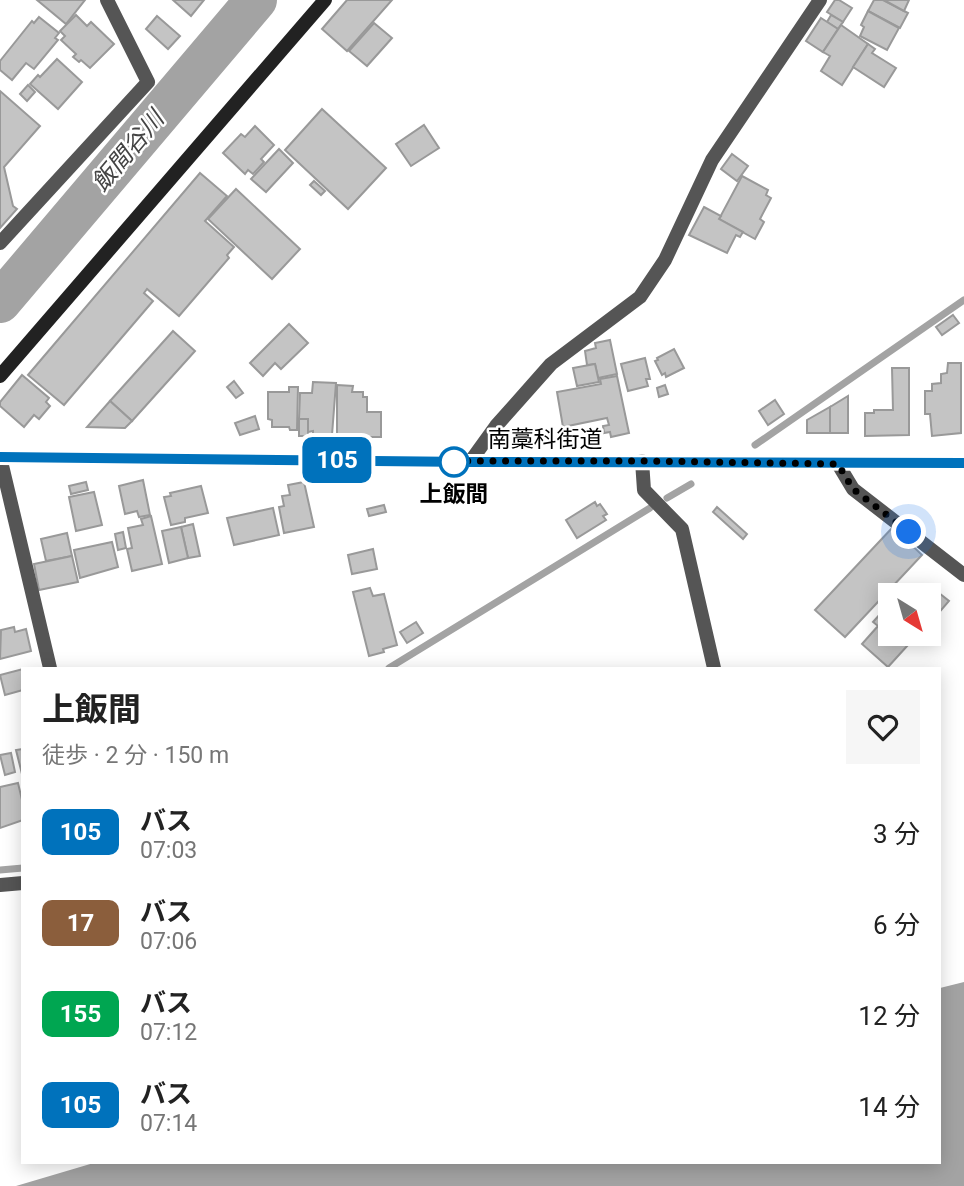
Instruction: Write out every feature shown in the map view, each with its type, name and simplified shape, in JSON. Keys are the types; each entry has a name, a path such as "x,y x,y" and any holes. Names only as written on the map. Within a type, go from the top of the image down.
{"main road":[{"path":"0,376 326,0"},
{"name":"南藁科街道","path":"0,457 964,463"}],"street":[{"path":"0,243 148,82 107,0"},
{"path":"470,462 496,426 551,364 640,297 665,260 712,160 820,0"},
{"path":"0,457 50,667"},
{"path":"642,461 644,490 682,529 714,667"},
{"path":"838,464 853,489 964,575"},
{"path":"0,885 21,883"}],"shaded area":[{"path":"964,982 964,1186 16,1186 90,1164 941,1164 941,988"}],"building":[{"path":"37,0 85,0 66,24"},
{"path":"173,0 204,0 191,16"},
{"path":"347,0 392,0 347,51 322,29"},
{"path":"835,0 852,8 843,22 827,12"},
{"path":"874,0 883,0 908,13 900,28 868,11"},
{"path":"884,0 909,0 904,11"},
{"path":"868,11 899,28 887,50 860,36 864,27 861,25"},
{"path":"76,15 87,26 91,22 114,44 90,68 73,57 76,54 61,40 65,36 60,31"},
{"path":"831,15 843,22 838,29 827,22"},
{"path":"157,16 180,36 168,49 146,29"},
{"path":"39,17 59,33 55,38 58,40 34,69 26,63 12,80 0,70 0,61 32,21 34,23"},
{"path":"821,18 838,29 823,52 806,41"},
{"path":"374,23 392,38 367,66 349,51"},
{"path":"841,25 868,44 842,85 821,71 830,56 823,52"},
{"path":"868,44 875,49 872,53 896,68 884,87 853,67"},
{"path":"57,59 82,82 58,109 30,84"},
{"path":"28,85 35,92 27,101 20,94"},
{"path":"0,91 40,126 4,167 13,206 17,209 0,228"},
{"path":"322,109 386,168 348,209 285,150"},
{"path":"424,125 439,148 411,166 396,144"},
{"path":"255,126 274,145 261,159 264,162 253,174 248,170 245,174 223,153 241,134 245,137"},
{"path":"279,149 293,163 266,192 251,179"},
{"path":"732,154 748,166 737,181 721,169"},
{"path":"200,173 227,196 205,221 234,247 227,255 229,258 179,316 147,289 144,293 153,301 64,405 28,375"},
{"path":"742,176 768,190 766,195 771,198 760,219 764,222 755,239 719,219"},
{"path":"314,181 325,191 321,195 310,185"},
{"path":"236,189 300,249 272,279 208,219"},
{"path":"704,207 743,232 740,237 736,235 727,253 689,235"},
{"path":"953,315 959,323 942,335 936,327"},
{"path":"289,324 308,343 281,369 275,363 263,376 250,363"},
{"path":"173,331 195,351 132,421 110,401"},
{"path":"610,340 617,374 598,378 595,364 587,365 585,351 596,348 595,343"},
{"path":"674,349 684,368 666,377 665,373 662,375 655,361"},
{"path":"645,358 650,379 646,379 648,386 628,391 621,364"},
{"path":"948,363 961,363 961,433 932,436 930,414 925,414 925,391 932,391 932,384 941,383 941,374 947,373"},
{"path":"595,364 599,382 577,386 573,368"},
{"path":"892,368 909,368 909,435 865,436 865,413 893,410"},
{"path":"22,375 49,398 46,402 50,406 39,419 34,415 24,427 0,406 0,402"},
{"path":"617,376 629,433 611,437 610,432 604,433 603,426 609,425 607,418 563,427 557,392 601,384 600,379"},
{"path":"234,381 243,393 236,398 227,387"},
{"path":"313,382 336,383 332,435 313,435 313,431 308,432 308,419 299,419 300,393 312,393"},
{"path":"337,385 353,386 352,392 363,392 363,397 367,397 367,412 381,412 381,437 337,437"},
{"path":"665,385 668,394 659,397 657,388"},
{"path":"289,387 298,387 297,430 272,427 272,420 268,419 268,392 289,392"},
{"path":"848,396 848,433 830,433 830,407"},
{"path":"775,400 784,414 768,425 759,411"},
{"path":"110,401 132,421 125,428 87,427"},
{"path":"830,407 830,433 807,433 807,420"},
{"path":"255,416 259,429 240,435 235,423"},
{"path":"299,419 308,419 308,436 299,436"},
{"path":"143,480 150,515 139,517 137,511 125,514 119,486"},
{"path":"86,482 88,490 71,494 69,486"},
{"path":"304,482 314,527 284,533 279,507 284,506 282,496 290,495 288,485"},
{"path":"201,486 208,513 185,518 185,522 171,525 164,497 171,496 170,493"},
{"path":"94,492 102,525 76,531 69,497"},
{"path":"595,502 597,506 600,504 607,514 603,516 606,520 577,538 566,520"},
{"path":"384,505 386,512 369,516 367,509"},
{"path":"717,507 747,534 743,539 713,512"},
{"path":"273,508 279,535 234,545 227,518"},
{"path":"151,516 162,564 132,571 127,549 132,548 128,528 143,525 141,519"},
{"path":"193,524 200,556 188,558 181,527"},
{"path":"181,527 188,558 169,563 162,531"},
{"path":"893,527 922,555 896,583 878,583 878,602 845,637 815,610"},
{"path":"123,532 126,548 118,550 115,534"},
{"path":"67,533 72,556 46,561 41,539"},
{"path":"112,542 118,567 80,578 74,550"},
{"path":"373,549 377,569 352,574 348,555"},
{"path":"72,556 78,582 39,590 34,564"},
{"path":"370,588 373,596 384,594 397,645 369,656 353,592"},
{"path":"942,595 949,601 942,609"},
{"path":"416,622 423,633 407,643 400,632"},
{"path":"878,626 878,646 907,646 888,667 862,644"},
{"path":"14,627 15,632 26,629 31,651 0,659 1,630"},
{"path":"21,670 21,691 5,695 0,675"},
{"path":"21,749 21,770 16,750"},
{"path":"11,753 15,772 5,775 0,755"},
{"path":"18,783 21,821 0,828 0,787"}],"waterway":[{"name":"飯間谷川","path":"0,302 256,0"},
{"path":"755,445 964,300"},
{"path":"667,498 691,484"},
{"path":"391,667 650,508"},
{"path":"0,870 21,868"}],"bus line":[{"name":"105","path":"0,457 964,463"}],"place":[{"name":"上飯間","path":"454,462"}],"route":[{"path":"454,462 442,461 838,464 853,489 909,532"}]}
